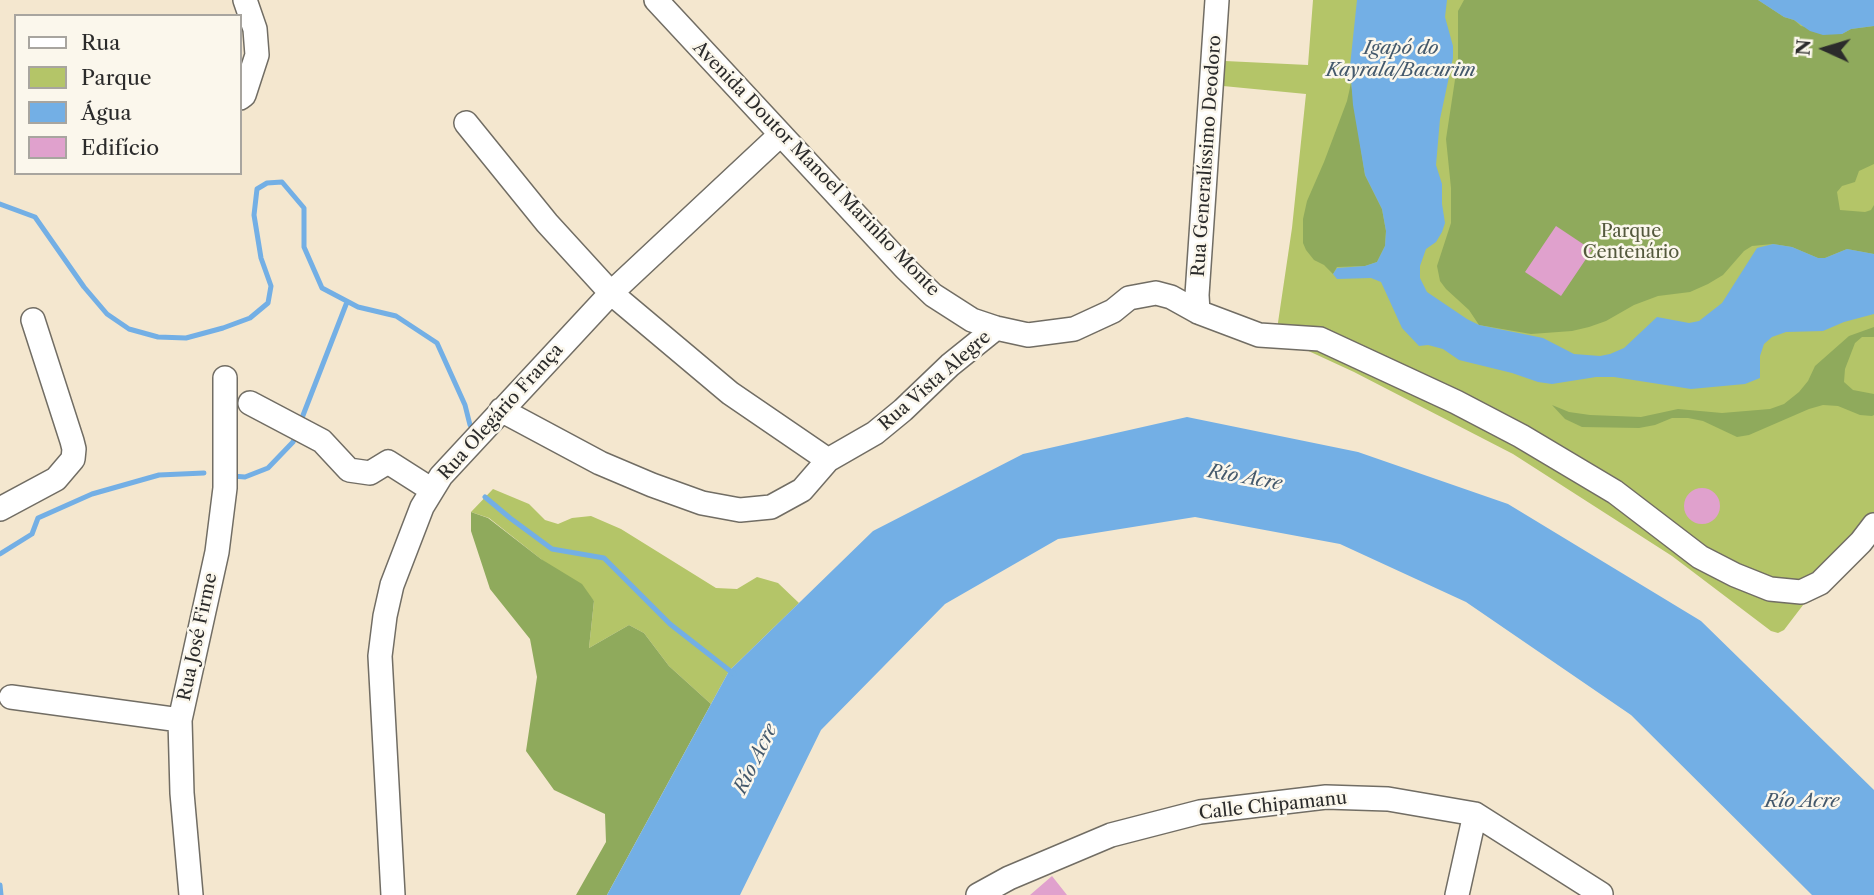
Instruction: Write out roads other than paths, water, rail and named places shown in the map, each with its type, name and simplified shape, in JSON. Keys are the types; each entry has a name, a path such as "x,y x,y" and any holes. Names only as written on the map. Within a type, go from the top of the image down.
{"street":[{"path":"242,96 257,55 254,29 245,0"},
{"name":"Avenida Doutor Manoel Marinho Monte","path":"656,0 933,295 972,320 1028,335 1074,329 1113,311 1129,298 1156,293 1259,335 1320,339 1456,402 1521,436 1615,492 1700,557 1770,589 1806,592 1820,583 1874,525"},
{"name":"Rua Generalíssimo Deodoro","path":"1199,312 1197,295 1217,0"},
{"path":"466,122 547,223 611,293 730,393 828,460"},
{"name":"Rua Olegário França","path":"393,895 380,656 393,584 422,507 441,476 611,293 780,135"},
{"path":"0,509 56,479 73,459 74,449 33,320"},
{"name":"Rua Vista Alegre","path":"501,411 600,463 702,503 740,510 771,508 802,490 828,460 875,433 950,365 996,328"},
{"name":"Rua José Firme","path":"191,895 182,793 180,720 216,552 225,488 225,378"},
{"path":"250,402 322,441 349,470 370,473 388,462 432,490"},
{"path":"11,697 180,720"},
{"name":"Calle Chipamanu","path":"978,895 1015,886 1111,835 1200,812 1326,797 1388,799 1475,814 1601,894"},
{"path":"1457,895 1475,814"}],"water":[{"name":"Igapó do Kayrala/Bacurim","path":"1357,0 1447,0 1445,17 1453,46 1453,58 1440,119 1436,165 1442,184 1445,223 1436,242 1426,249 1420,266 1420,278 1427,292 1467,319 1479,325 1543,338 1574,354 1610,354 1624,348 1657,317 1689,323 1699,321 1722,303 1757,248 1773,244 1792,247 1818,258 1847,249 1874,254 1874,314 1823,331 1786,332 1772,337 1764,344 1760,356 1760,378 1745,384 1691,389 1614,377 1552,384 1538,382 1459,360 1443,349 1428,345 1419,346 1402,328 1381,282 1371,278 1337,279 1333,274 1337,268 1365,266 1377,262 1385,246 1386,231 1382,209 1365,175 1353,105 1350,66"},
{"path":"1758,0 1874,0 1874,26 1851,29 1842,34 1823,35 1784,17"},
{"name":"Río Acre","path":"1187,417 1358,452 1508,504 1701,621 1874,790 1874,895 1812,895 1631,715 1466,602 1340,544 1195,517 1058,539 945,604 821,730 740,895 607,895 729,671 873,531 1023,454"}],"waterway":[{"path":"0,204 35,217 84,287 107,314 129,329 158,337 186,338 250,318 268,303 271,286 261,258 254,215 257,189 267,183 282,182 304,208 304,247 322,288 358,307 396,316 437,343 465,405 470,425"},
{"path":"300,423 347,302"},
{"path":"232,476 245,477 268,468 293,442 297,432"},
{"path":"0,554 32,534 38,518 92,494 159,475 204,473"},
{"path":"485,497 552,549 604,558 670,624 734,674"},
{"path":"0,885 1,895"}],"park label":[{"name":"Parque Centenário","path":"1631,242"}]}
